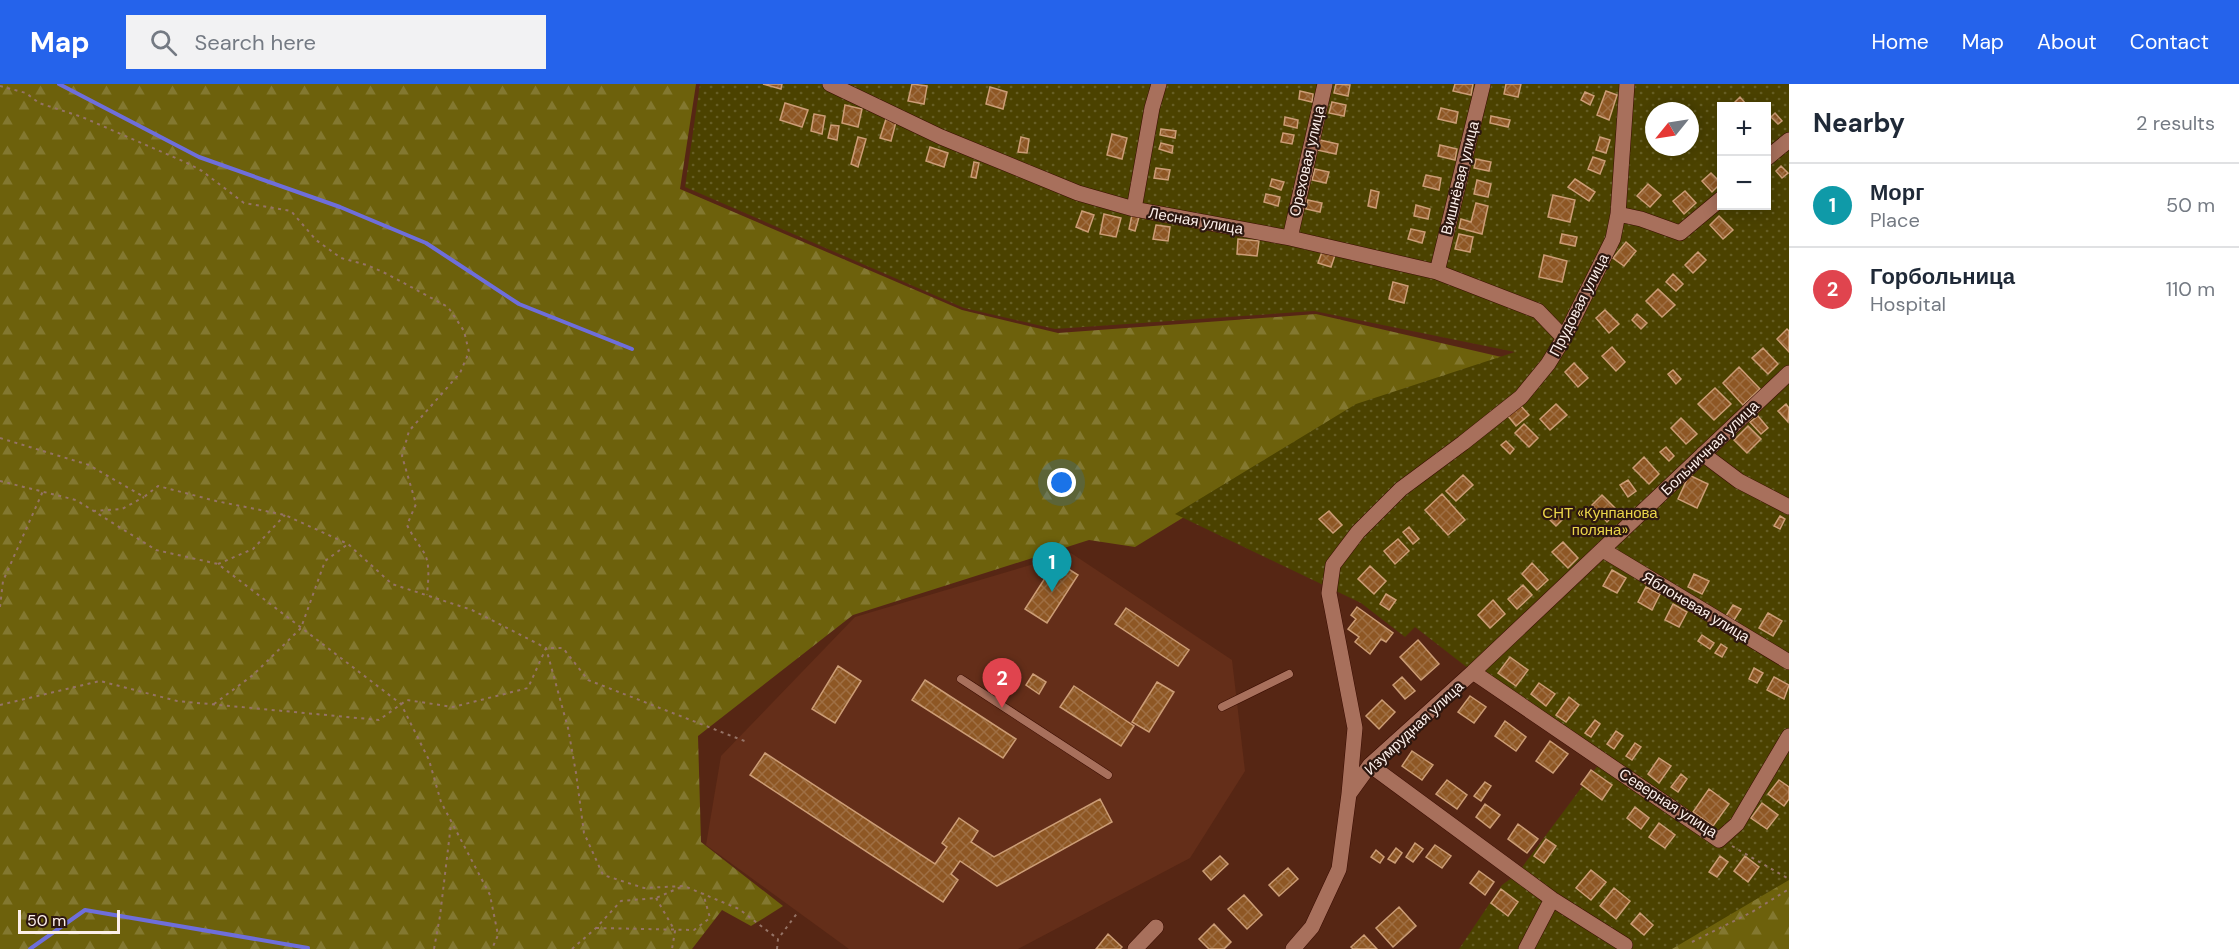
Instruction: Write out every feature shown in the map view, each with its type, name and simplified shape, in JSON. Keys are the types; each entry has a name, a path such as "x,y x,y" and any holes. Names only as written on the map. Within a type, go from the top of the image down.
{"street":[{"name":"Лесная улица","path":"830,84 941,137 1078,193 1134,209 1290,238 1437,272 1538,311 1564,338"},
{"path":"1134,209 1152,108 1159,84"},
{"name":"Ореховая улица","path":"1290,238 1325,84"},
{"name":"Вишнёвая улица","path":"1437,272 1483,84"},
{"name":"Прудовая улица","path":"1349,794 1355,728 1339,659 1329,593 1333,565 1358,532 1401,489 1521,397 1548,364 1564,338 1613,239 1618,214 1627,84"},
{"path":"1770,156 1789,140"},
{"path":"1618,214 1641,219 1680,233 1717,202"},
{"name":"Больничная улица","path":"1473,672 1789,373"},
{"path":"1704,454 1739,481 1789,507"},
{"name":"Яблоневая улица","path":"1603,550 1789,663"},
{"name":"Северная улица","path":"1473,672 1719,840 1737,824 1789,736"},
{"name":"Изумрудная улица","path":"1293,949 1312,927 1339,869 1349,794 1370,765 1473,672"},
{"path":"1370,765 1552,899 1625,945"},
{"path":"1526,949 1552,899"},
{"path":"1135,949 1156,927"}],"lane":[{"path":"1222,706 1289,674"},
{"path":"961,679 1108,775"}],"path":[{"path":"0,86 26,93 39,103 82,117 185,162 202,171 244,203 291,211 316,240 342,258 387,274 448,307 464,331 469,352 460,373 409,431 402,456 416,504 407,525 414,541 424,553 429,570 427,595"},
{"path":"1,439 89,465 144,497"},
{"path":"0,481 76,500 156,550 218,564 401,704 429,760 441,802 490,895 498,935 492,949"},
{"path":"92,511 122,509 158,486 285,515 348,544 392,584 472,610 546,648 563,648 588,680 747,742"},
{"path":"0,606 3,580 43,491"},
{"path":"218,564 253,549 285,515"},
{"path":"214,704 253,675 301,628 325,561 348,544"},
{"path":"0,705 100,681 177,701 379,720 407,700 453,707 528,688 546,648"},
{"path":"546,648 568,728 584,833 603,875 644,888 684,886 739,909 778,939"},
{"path":"434,949 451,822"},
{"path":"1719,840 1789,879"},
{"path":"573,949 621,901 656,898 684,886"},
{"path":"1692,942 1752,912 1789,889"},
{"path":"596,928 694,930 710,918 703,893"},
{"path":"656,898 675,931 672,949"},
{"path":"777,949 778,939 798,912"}],"shaded area":[{"path":"1071,553 1232,660 1245,771 1190,858 1018,949 849,949 706,845 721,756 855,617"}],"green space":[{"path":"0,84 696,84 680,189 962,310 1058,333 1316,314 1523,362 1361,409 1135,547 1089,540 853,615 698,736 701,842 783,906 751,926 722,910 692,949 0,949"},
{"name":"СНТ «Кунпанова поляна»","path":"700,84 1789,84 1789,880 1672,949 1459,949 1502,885 1517,874 1602,760 1473,672 1415,627 1405,637 1361,603 1175,514 1356,404 1515,352 1314,311 1055,329 964,308 685,187"},
{"path":"1789,865 1789,949 1647,949"}],"building":[{"path":"763,84 782,84 781,89"},
{"path":"912,84 927,86 924,104 908,101"},
{"path":"1336,84 1350,85 1348,96 1334,93"},
{"path":"1455,84 1473,84 1471,95 1453,91"},
{"path":"1506,84 1521,84 1518,97 1504,94"},
{"path":"990,87 1007,92 1003,109 986,104"},
{"path":"1300,91 1313,94 1312,102 1299,99"},
{"path":"1606,91 1617,95 1609,120 1597,115"},
{"path":"1585,92 1594,96 1590,105 1581,100"},
{"path":"1740,97 1744,102 1735,102"},
{"path":"1332,102 1346,105 1344,116 1329,113"},
{"path":"785,103 808,110 802,127 780,120"},
{"path":"845,105 862,109 858,127 842,123"},
{"path":"1441,108 1458,112 1456,123 1438,119"},
{"path":"1775,113 1782,121 1778,124 1771,117"},
{"path":"814,114 825,116 822,134 811,131"},
{"path":"1491,116 1510,120 1508,127 1490,123"},
{"path":"1285,117 1298,120 1297,128 1284,125"},
{"path":"886,119 896,122 891,141 880,138"},
{"path":"831,125 839,126 837,140 828,138"},
{"path":"1161,129 1176,131 1175,138 1160,135"},
{"path":"1283,133 1294,135 1292,144 1281,142"},
{"path":"1112,134 1127,138 1122,159 1107,155"},
{"path":"858,137 866,139 858,167 851,164"},
{"path":"1021,137 1029,139 1027,153 1018,152"},
{"path":"1600,137 1610,140 1606,153 1596,150"},
{"path":"1320,140 1338,144 1336,154 1317,150"},
{"path":"1161,143 1173,146 1172,153 1159,149"},
{"path":"1440,145 1457,149 1455,160 1438,156"},
{"path":"930,147 948,153 944,167 926,161"},
{"path":"1593,157 1605,161 1600,174 1588,169"},
{"path":"1476,159 1491,162 1489,171 1474,168"},
{"path":"974,162 979,163 976,178 971,177"},
{"path":"1781,166 1788,173 1782,178 1776,171"},
{"path":"1156,168 1170,170 1168,180 1154,178"},
{"path":"1315,169 1329,172 1326,183 1312,180"},
{"path":"1711,173 1717,179 1717,187 1712,192 1702,181"},
{"path":"1426,175 1441,178 1439,190 1423,186"},
{"path":"1272,179 1284,182 1281,190 1270,186"},
{"path":"1575,179 1595,192 1589,201 1568,187"},
{"path":"1477,180 1491,184 1488,197 1474,194"},
{"path":"1648,184 1661,195 1650,207 1637,196"},
{"path":"1371,190 1379,192 1376,208 1368,206"},
{"path":"1685,191 1696,203 1684,214 1673,201"},
{"path":"1266,194 1280,197 1278,206 1264,202"},
{"path":"1553,195 1575,200 1570,222 1548,217"},
{"path":"1308,200 1322,203 1320,212 1306,209"},
{"path":"1476,203 1488,206 1482,234 1459,228 1461,219 1471,222"},
{"path":"1416,205 1430,209 1428,219 1414,216"},
{"path":"1082,211 1094,215 1088,232 1076,227"},
{"path":"1104,214 1121,218 1116,237 1100,234"},
{"path":"1132,215 1139,217 1135,231 1129,229"},
{"path":"1719,216 1733,230 1723,239 1710,225"},
{"path":"1156,225 1170,227 1168,241 1153,239"},
{"path":"1411,229 1425,232 1422,243 1408,239"},
{"path":"1459,234 1473,237 1470,252 1455,249"},
{"path":"1562,234 1577,237 1575,246 1560,243"},
{"path":"1238,239 1259,241 1257,256 1237,254"},
{"path":"1626,242 1636,251 1624,266 1613,258"},
{"path":"1322,252 1335,255 1331,267 1318,263"},
{"path":"1698,252 1706,260 1693,273 1685,265"},
{"path":"1544,255 1567,261 1562,282 1539,277"},
{"path":"1673,274 1683,284 1676,291 1666,282"},
{"path":"1393,282 1408,286 1404,303 1389,299"},
{"path":"1658,289 1675,305 1662,317 1646,301"},
{"path":"1605,310 1619,324 1609,333 1596,318"},
{"path":"1637,314 1647,323 1641,329 1632,320"},
{"path":"1787,329 1789,331 1789,352 1777,339"},
{"path":"1612,347 1625,362 1616,371 1602,356"},
{"path":"1763,348 1778,364 1768,374 1752,358"},
{"path":"1574,363 1588,378 1578,387 1565,372"},
{"path":"1739,367 1760,389 1743,405 1723,383"},
{"path":"1673,370 1681,379 1676,384 1668,374"},
{"path":"1715,388 1731,404 1714,420 1698,404"},
{"path":"1556,404 1567,415 1550,430 1540,419"},
{"path":"1786,404 1789,408 1788,422 1778,411"},
{"path":"1520,405 1529,415 1516,426 1508,416"},
{"path":"1758,416 1768,428 1761,434 1750,422"},
{"path":"1681,418 1697,434 1686,444 1671,428"},
{"path":"1524,424 1538,438 1529,447 1515,433"},
{"path":"1748,426 1761,439 1747,453 1734,440"},
{"path":"1506,441 1514,449 1510,454 1501,445"},
{"path":"1666,447 1674,456 1669,461 1660,452"},
{"path":"1644,457 1659,474 1649,484 1633,468"},
{"path":"1463,475 1473,485 1456,501 1446,491"},
{"path":"1689,475 1708,484 1697,508 1678,499"},
{"path":"1628,480 1636,491 1628,497 1620,485"},
{"path":"1442,494 1465,520 1448,535 1425,510"},
{"path":"1602,495 1618,511 1607,522 1592,505"},
{"path":"1329,511 1342,525 1333,533 1319,519"},
{"path":"1557,512 1564,518 1556,526 1550,520"},
{"path":"1780,516 1785,519 1780,529 1774,526"},
{"path":"1409,527 1419,539 1413,544 1403,532"},
{"path":"1398,539 1409,551 1395,564 1384,551"},
{"path":"1563,542 1578,558 1568,568 1552,552"},
{"path":"1056,561 1078,575 1047,623 1025,609"},
{"path":"1532,563 1548,580 1537,590 1522,574"},
{"path":"1370,566 1386,581 1374,594 1358,579"},
{"path":"1612,570 1626,578 1617,593 1603,586"},
{"path":"1694,574 1709,581 1702,594 1688,587"},
{"path":"1523,585 1532,595 1517,609 1508,599"},
{"path":"1646,587 1660,594 1652,610 1638,602"},
{"path":"1386,594 1396,600 1389,610 1380,604"},
{"path":"1493,600 1505,614 1490,628 1478,615"},
{"path":"1673,604 1687,612 1679,627 1665,620"},
{"path":"1733,605 1741,609 1734,620 1726,616"},
{"path":"1357,607 1393,633 1386,642 1381,639 1370,654 1355,642 1359,637 1348,629 1356,619 1351,615"},
{"path":"1126,608 1189,650 1178,666 1115,624"},
{"path":"1768,613 1782,621 1773,636 1759,628"},
{"path":"1702,635 1714,643 1710,649 1698,641"},
{"path":"1418,640 1439,664 1421,680 1400,657"},
{"path":"1721,644 1727,648 1722,657 1715,653"},
{"path":"1510,657 1528,670 1516,686 1498,673"},
{"path":"838,666 861,681 835,723 812,709"},
{"path":"1754,668 1763,673 1757,683 1749,679"},
{"path":"1033,674 1046,682 1039,694 1026,685"},
{"path":"1402,677 1415,691 1405,699 1393,685"},
{"path":"1774,677 1789,685 1784,699 1767,690"},
{"path":"925,680 1016,739 1003,758 912,700"},
{"path":"1157,682 1174,692 1149,732 1132,722"},
{"path":"1539,683 1555,694 1546,706 1531,694"},
{"path":"1074,686 1134,726 1121,746 1060,707"},
{"path":"1470,696 1486,707 1474,723 1458,712"},
{"path":"1569,697 1579,705 1566,722 1556,715"},
{"path":"1382,700 1395,712 1379,729 1366,716"},
{"path":"1595,720 1600,724 1591,737 1585,733"},
{"path":"1505,721 1526,737 1516,751 1495,736"},
{"path":"1616,731 1623,736 1614,749 1607,744"},
{"path":"1550,741 1568,754 1553,773 1536,761"},
{"path":"1635,743 1641,747 1632,760 1626,756"},
{"path":"1412,751 1433,765 1422,780 1402,766"},
{"path":"765,753 935,864 947,847 942,843 959,818 978,831 971,842 994,857 1100,799 1112,822 997,886 960,861 951,874 958,880 943,902 750,775"},
{"path":"1659,758 1671,766 1659,783 1648,774"},
{"path":"1591,770 1612,785 1602,800 1581,784"},
{"path":"1681,774 1687,779 1678,792 1671,787"},
{"path":"1447,780 1467,795 1457,809 1436,794"},
{"path":"1779,780 1789,787 1789,799 1784,806 1768,794"},
{"path":"1485,782 1491,786 1481,801 1474,796"},
{"path":"1709,789 1729,804 1713,826 1693,812"},
{"path":"1762,803 1778,815 1767,829 1751,818"},
{"path":"1485,804 1500,815 1490,828 1476,817"},
{"path":"1635,807 1649,818 1641,829 1627,818"},
{"path":"1659,823 1675,835 1665,848 1649,837"},
{"path":"1518,824 1538,839 1527,853 1508,839"},
{"path":"1546,839 1556,846 1544,863 1534,856"},
{"path":"1415,843 1423,849 1413,862 1406,857"},
{"path":"1435,845 1451,856 1442,868 1426,857"},
{"path":"1396,848 1402,853 1395,863 1388,859"},
{"path":"1376,850 1384,857 1380,863 1371,857"},
{"path":"1220,856 1228,864 1211,880 1203,871"},
{"path":"1720,856 1728,862 1717,877 1709,872"},
{"path":"1745,856 1759,867 1748,882 1734,871"},
{"path":"1288,868 1298,879 1279,896 1269,885"},
{"path":"1591,870 1606,882 1591,900 1576,888"},
{"path":"1479,871 1494,882 1485,895 1470,883"},
{"path":"1614,888 1630,901 1616,919 1600,906"},
{"path":"1501,889 1518,902 1508,916 1491,903"},
{"path":"1244,895 1262,915 1247,929 1228,909"},
{"path":"1399,907 1416,926 1393,947 1376,928"},
{"path":"1640,913 1653,925 1644,935 1631,924"},
{"path":"1214,924 1231,942 1224,949 1209,949 1199,939"},
{"path":"1108,934 1122,947 1120,949 1096,949"},
{"path":"1364,935 1377,949 1353,949 1351,947"}],"waterway":[{"path":"59,84 199,157 340,207 426,243 519,304 632,349"},
{"path":"30,949 85,910 308,948"}],"place":[{"name":"Морг","path":"1052,592"},
{"name":"Горбольница","path":"1002,708"}]}
